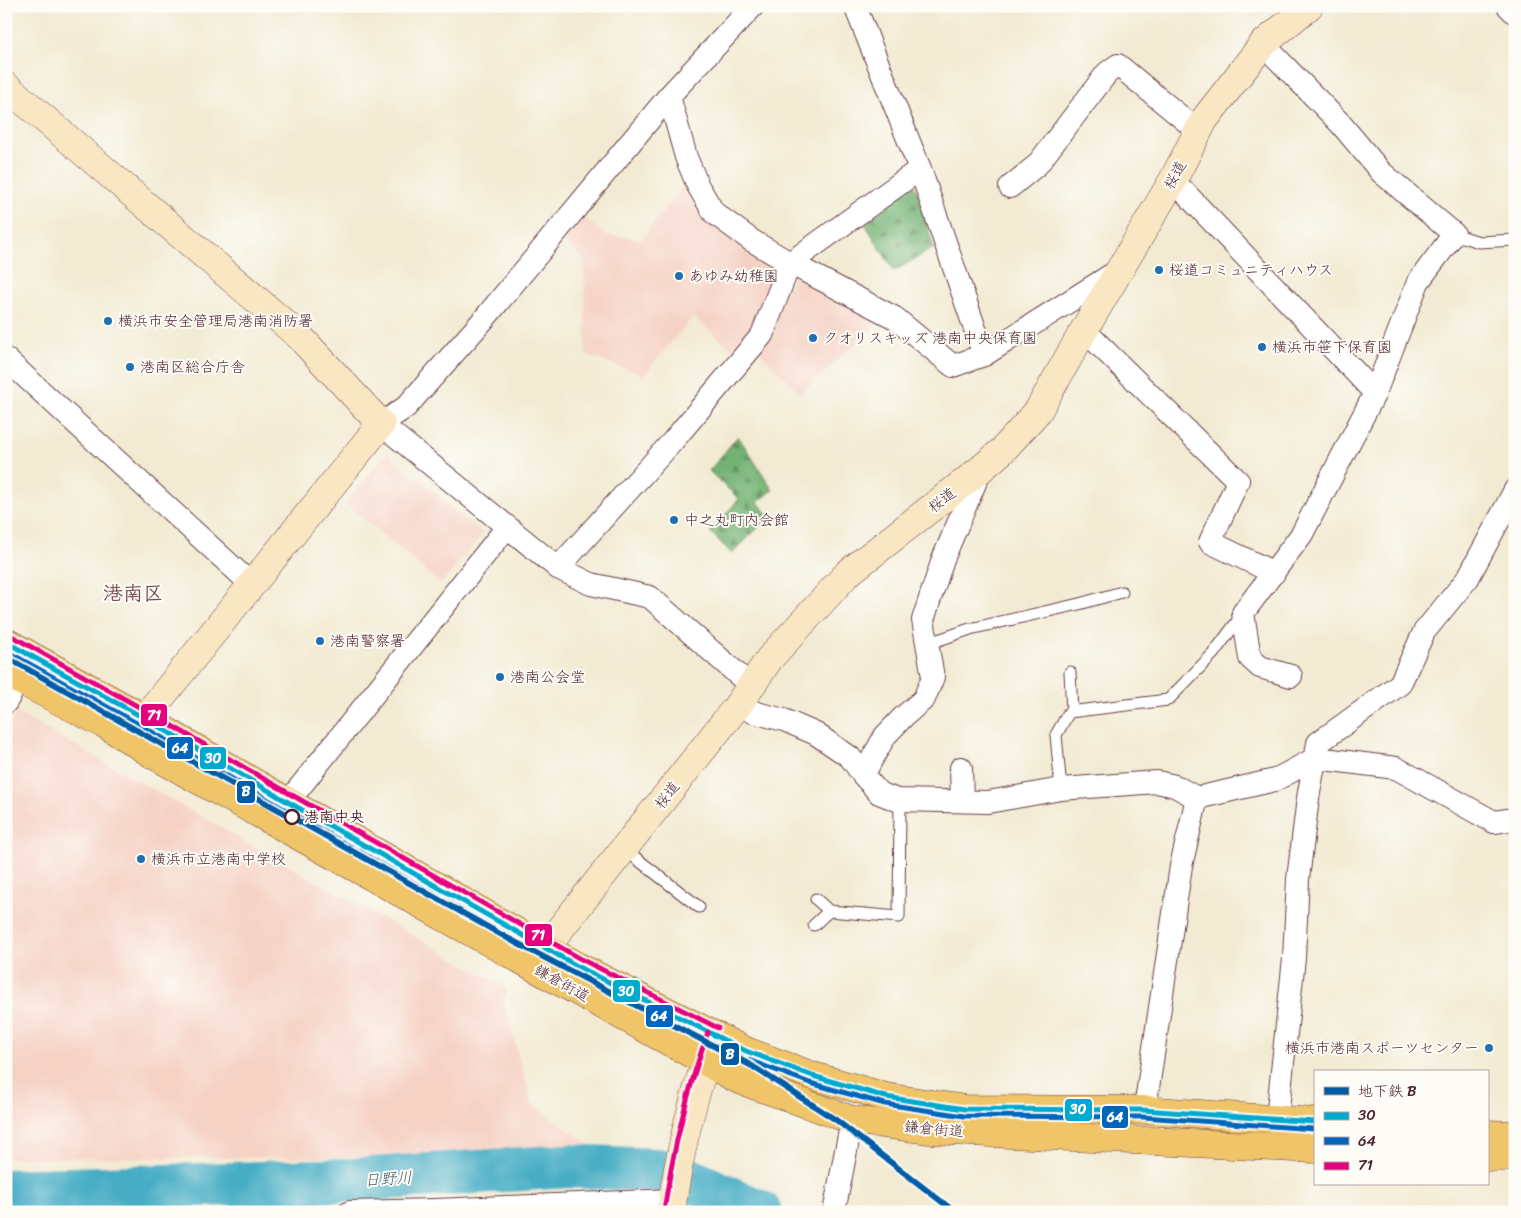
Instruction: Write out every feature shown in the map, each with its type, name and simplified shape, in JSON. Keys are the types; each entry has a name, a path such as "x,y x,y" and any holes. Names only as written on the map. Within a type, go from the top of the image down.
{"main road":[{"name":"鎌倉街道","path":"6,642 144,718 288,802 706,1062 737,1079 852,1120 930,1130 1314,1149"},
{"name":"鎌倉街道","path":"11,685 106,725 128,739 540,957 577,966 746,1051 813,1076 886,1097 965,1109 1143,1110 1314,1122"},
{"path":"1488,1134 1515,1135"},
{"path":"1488,1157 1515,1157"}],"street":[{"path":"128,739 380,424 406,407 485,318 669,96 753,6"},
{"path":"855,6 920,169 984,355"},
{"path":"1508,6 1515,13"},
{"name":"桜道","path":"540,957 744,695 770,658 848,573 981,469 1003,450 1038,411 1174,180 1204,120 1263,44 1299,9"},
{"path":"1263,44 1340,123 1381,172 1454,234 1418,282 1375,393 1302,534 1243,613 1250,658 1260,667 1291,676"},
{"path":"1010,187 1036,165 1107,73 1118,65 1198,131"},
{"path":"6,86 298,335 380,424 507,527 558,568 591,584 650,598 744,695 753,712 784,720 816,734 850,756 863,775 880,793 900,800 988,802 1061,788 1157,782 1175,786 1197,798 1276,780 1316,758 1396,768 1494,822 1515,819"},
{"path":"669,96 686,157 698,186 714,213 750,240 895,318 953,366 984,355 1120,269"},
{"path":"558,568 672,442 762,334 790,263 920,169"},
{"path":"1174,180 1375,393"},
{"path":"1084,330 1238,481 1210,542 1274,572"},
{"path":"6,359 251,584"},
{"path":"863,775 885,736 924,699 933,677 923,620 943,559 981,469"},
{"path":"1277,1119 1294,958 1298,879 1308,798 1318,744 1400,684 1424,632 1468,578 1515,490"},
{"path":"288,802 507,527"},
{"path":"960,768 962,801"},
{"path":"1143,1110 1147,1095 1180,866 1197,798"},
{"path":"350,1212 436,1211 672,1202 683,1138 715,1035"},
{"path":"834,1212 852,1120"}],"lane":[{"path":"1454,234 1479,242 1515,240"},
{"path":"927,644 970,629 1122,592"},
{"path":"1061,788 1056,735 1069,712 1168,700 1213,654 1243,613"},
{"path":"1070,672 1072,711"},
{"path":"816,899 829,911 899,916 900,800"},
{"path":"624,848 699,907"},
{"path":"814,925 829,911"}],"shaded area":[{"name":"あゆみ幼稚園","path":"687,180 778,265 751,332 736,352 693,317 644,375 586,355 584,261 563,238 582,216 606,235 642,239"},
{"name":"クオリスキッズ 港南中央保育園","path":"794,276 878,322 800,394 756,348"},
{"path":"387,453 483,534 441,584 345,503"},
{"name":"横浜市立港南中学校","path":"17,713 508,989 503,1000 532,1104 586,1142 586,1157 6,1158 6,728"}],"green space":[{"path":"912,186 915,186 934,248 894,271 865,224"},
{"path":"738,436 773,490 758,502 769,517 732,554 710,532 739,499 709,471"}],"waterway":[{"name":"日野川","path":"6,1191 355,1180 568,1166 657,1170 688,1179 760,1212"}],"metro line":[{"name":"B","path":"6,657 509,939 752,1066 836,1120 955,1212"}],"transit line":[{"name":"71","path":"10,635 581,959 718,1028"},
{"name":"30","path":"6,642 144,718 577,966 746,1051 813,1076 886,1097 965,1109 1143,1110 1314,1122"},
{"name":"64","path":"6,651 140,725 573,973 743,1058 810,1083 885,1104 964,1116 1143,1117 1314,1129"},
{"name":"71","path":"664,1211 681,1121 708,1032"}],"place":[{"name":"桜道コミュニティハウス","path":"1159,270"},
{"name":"あゆみ幼稚園","path":"679,276"},
{"name":"横浜市安全管理局港南消防署","path":"108,321"},
{"name":"クオリスキッズ 港南中央保育園","path":"813,338"},
{"name":"横浜市笹下保育園","path":"1262,347"},
{"name":"港南区総合庁舎","path":"130,367"},
{"name":"中之丸町内会館","path":"674,520"},
{"name":"港南警察署","path":"320,641"},
{"name":"港南公会堂","path":"500,677"},
{"name":"港南中央","path":"292,817"},
{"name":"横浜市立港南中学校","path":"141,859"},
{"name":"横浜市港南スポーツセンター","path":"1489,1048"}],"district":[{"name":"港南区","path":"133,593"}]}
